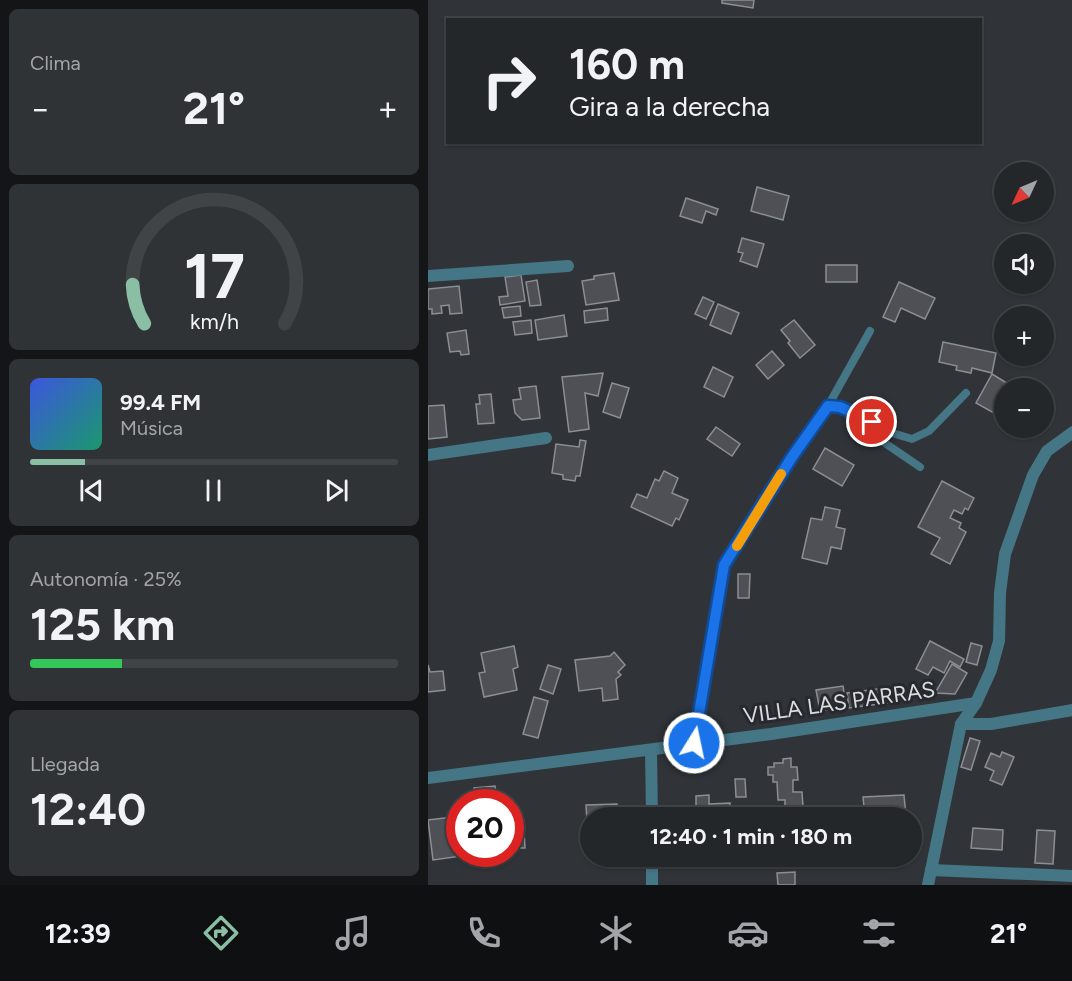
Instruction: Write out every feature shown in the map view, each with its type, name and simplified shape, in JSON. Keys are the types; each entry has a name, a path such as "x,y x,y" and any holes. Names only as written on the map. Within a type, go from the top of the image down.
{"street":[{"path":"428,276 568,266"},
{"path":"928,885 961,724 976,704 991,670 999,641 1000,593 1005,554 1033,475 1047,451 1073,432"},
{"path":"428,455 546,438"},
{"name":"VILLA LAS PARRAS","path":"428,778 651,750 976,704"},
{"path":"961,724 991,724 1073,710"},
{"path":"651,750 652,807"},
{"path":"652,867 652,885"},
{"path":"931,870 1073,876"}],"lane":[{"path":"694,743 724,565 792,457 828,406 870,332"},
{"path":"828,406 840,407 889,432 912,439 929,431 966,393"},
{"path":"872,422 882,441 920,467"}],"building":[{"path":"722,0 754,0 753,8 722,3"},
{"path":"757,187 789,196 783,220 751,211"},
{"path":"686,198 718,209 716,215 706,211 702,223 680,216"},
{"path":"742,238 764,244 757,267 740,261 743,253 738,252"},
{"path":"826,265 857,265 857,282 826,282"},
{"path":"614,273 619,300 586,305 582,281 594,279 594,276"},
{"path":"521,275 525,301 500,305 499,297 508,296 505,277"},
{"path":"537,280 541,305 530,306 526,282"},
{"path":"899,282 935,298 925,319 901,308 895,322 883,317"},
{"path":"459,286 462,313 450,314 449,305 441,306 442,313 432,314 432,309 428,309 428,289"},
{"path":"703,297 714,302 706,319 695,314"},
{"path":"718,304 739,313 731,334 710,325"},
{"path":"520,306 521,316 504,318 502,308"},
{"path":"607,308 608,320 585,323 584,311"},
{"path":"564,315 567,336 538,340 535,320"},
{"path":"531,320 532,333 515,335 513,322"},
{"path":"794,320 815,345 800,358 781,330"},
{"path":"466,330 469,354 461,355 460,351 450,352 447,333"},
{"path":"943,342 994,353 992,373 972,368 971,373 956,370 957,366 939,362"},
{"path":"772,351 784,365 768,379 756,365"},
{"path":"713,367 733,377 724,397 704,387"},
{"path":"603,373 598,396 585,393 589,429 569,432 562,377"},
{"path":"992,374 999,378 994,378 994,413 976,403"},
{"path":"612,383 629,388 620,418 603,412"},
{"path":"536,386 540,418 522,420 515,413 513,400 521,399 519,388"},
{"path":"491,394 494,423 478,424 476,404 480,404 479,395"},
{"path":"444,405 447,437 428,439 428,406"},
{"path":"716,427 740,444 732,456 707,439"},
{"path":"580,440 586,441 580,476 576,476 575,481 563,479 563,475 552,473 556,444 579,447"},
{"path":"825,448 854,465 842,486 813,469"},
{"path":"664,471 678,478 672,493 688,500 679,520 676,518 672,526 631,507 637,494 647,498 655,479 659,481"},
{"path":"942,481 974,498 968,510 965,508 962,514 954,510 950,518 961,523 959,528 966,532 950,564 931,554 940,538 918,527"},
{"path":"825,507 840,510 836,527 845,529 841,549 831,547 827,564 802,558 811,518 822,520"},
{"path":"738,574 750,574 749,598 738,598"},
{"path":"930,641 964,659 960,667 950,661 944,673 933,667 928,675 916,669"},
{"path":"971,643 982,646 977,665 966,662"},
{"path":"514,646 518,667 513,669 517,690 484,697 479,673 485,672 481,653"},
{"path":"614,652 625,665 618,672 621,675 616,679 618,699 603,701 602,688 579,691 575,660 610,656"},
{"path":"952,664 967,673 955,694 935,693"},
{"path":"428,665 430,672 443,671 445,690 428,692"},
{"path":"548,665 561,669 553,694 540,689"},
{"path":"843,686 846,707 820,711 816,690"},
{"path":"892,687 894,702 849,708 847,693"},
{"path":"534,697 548,701 538,738 523,734"},
{"path":"970,738 980,741 971,770 961,767"},
{"path":"1002,752 1014,757 1002,785 990,780 994,771 985,767 991,753 1000,757"},
{"path":"791,758 791,767 797,767 798,780 793,780 793,792 802,792 803,807 785,807 785,800 778,800 777,782 773,782 773,775 768,775 768,767 774,767 774,763 783,763 783,759"},
{"path":"735,779 745,779 746,797 736,797"},
{"path":"495,786 495,789 474,789"},
{"path":"709,795 709,804 730,803 730,807 696,807 696,796"},
{"path":"904,795 905,807 864,807 863,797"},
{"path":"617,804 617,807 586,807 586,805"},
{"path":"446,818 446,858 433,860 428,820"},
{"path":"973,828 1003,830 1002,850 971,848"},
{"path":"1037,830 1055,831 1053,864 1035,863"},
{"path":"795,872 795,885 778,885 777,873"}],"slow traffic":[{"path":"737,546 781,474"}],"route":[{"path":"694,743 724,565 792,457 828,406 840,407 872,422"}]}
